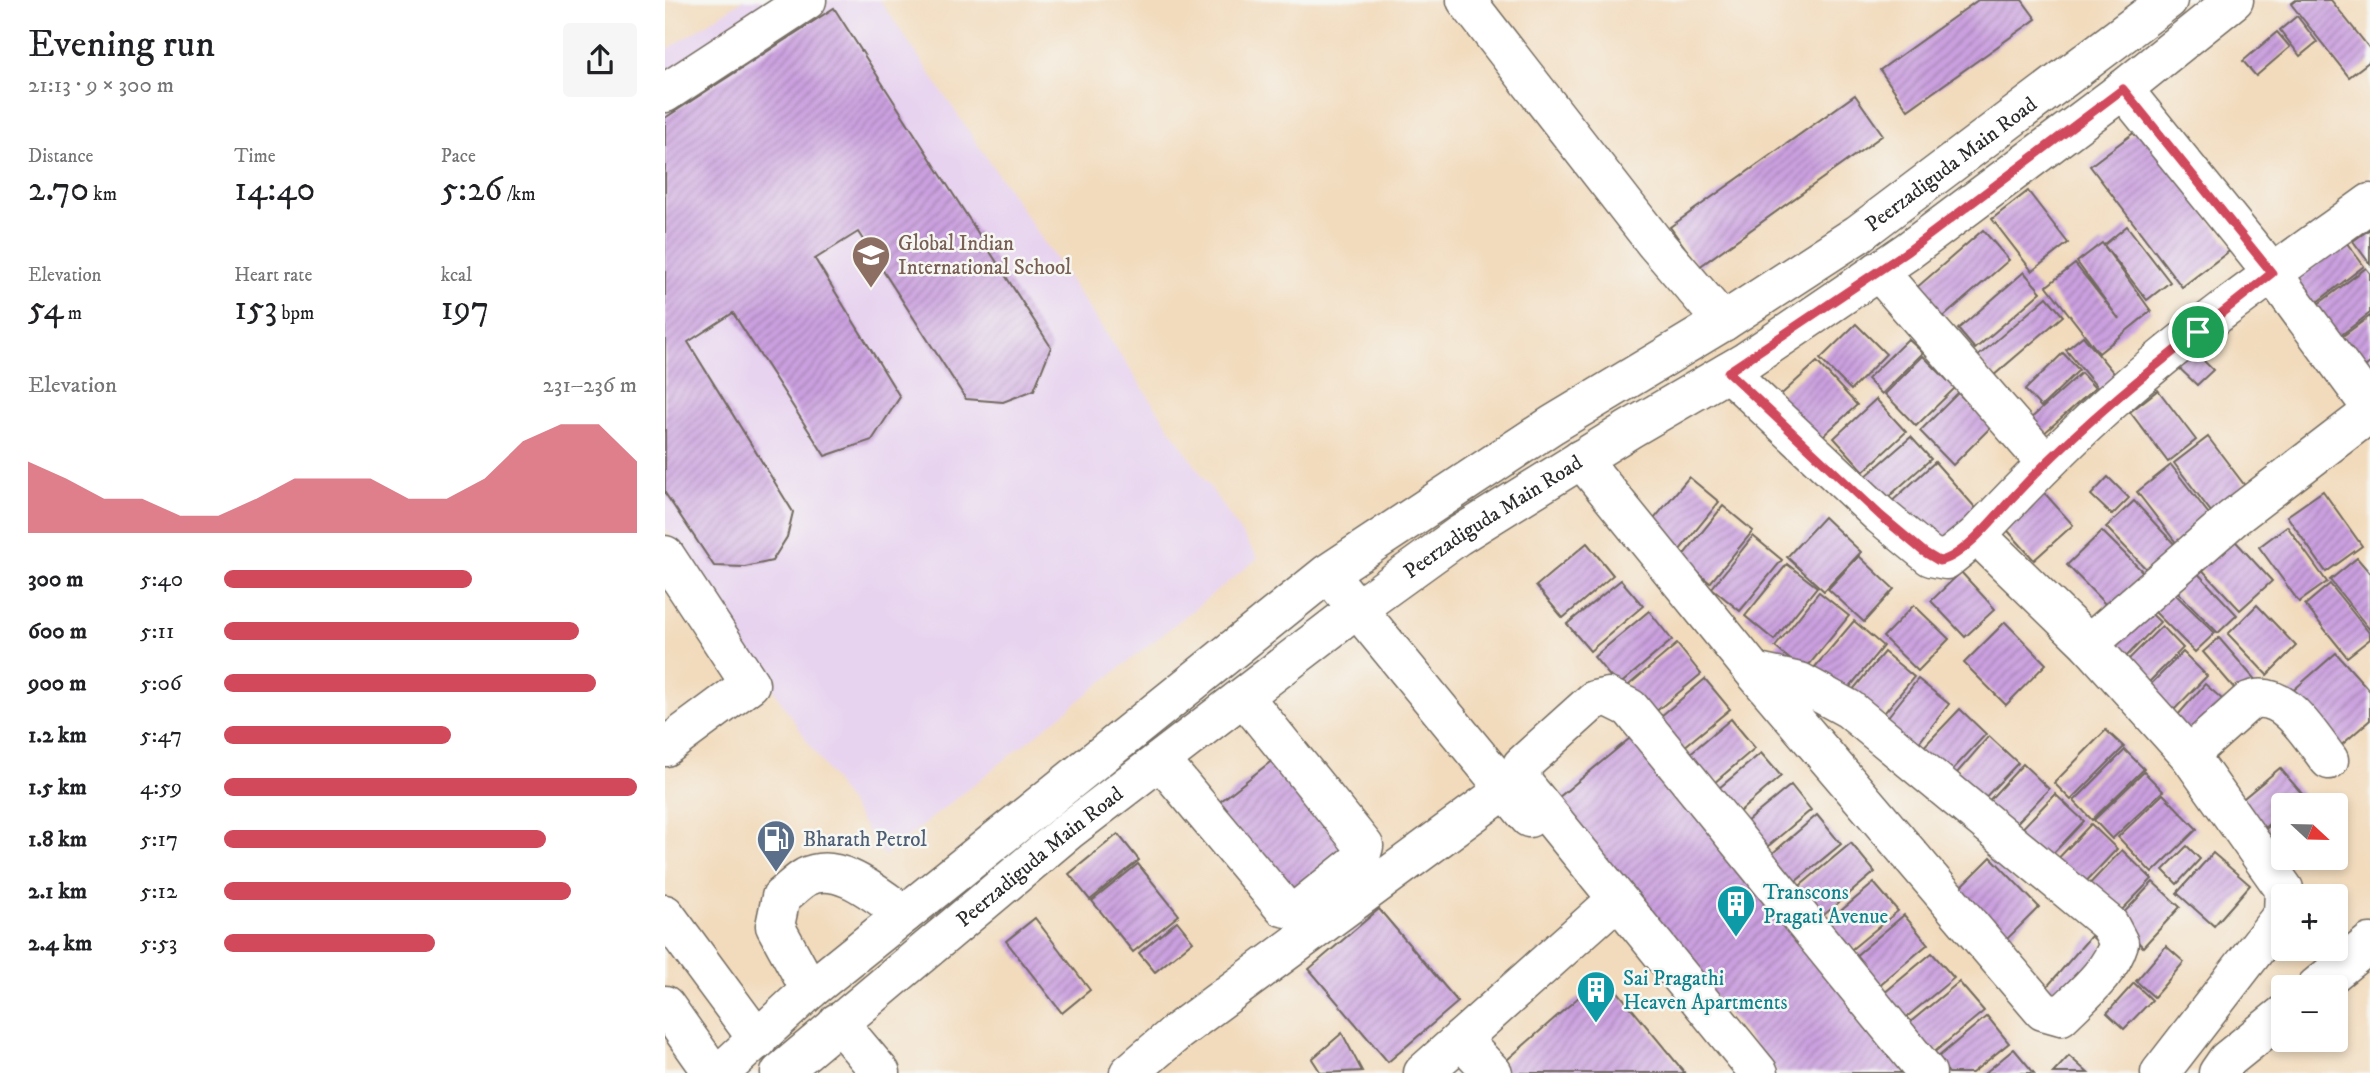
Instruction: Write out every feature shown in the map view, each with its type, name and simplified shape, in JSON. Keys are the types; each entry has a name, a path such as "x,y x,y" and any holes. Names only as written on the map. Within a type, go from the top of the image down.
{"street":[{"path":"665,93 807,0"},
{"path":"1466,0 1655,243 1723,322"},
{"name":"Peerzadiguda Main Road","path":"780,1073 1067,831 1357,609 1458,536 1728,372 1878,271 2123,89 2234,0"},
{"name":"Peerzadiguda Main Road","path":"720,1073 810,990 1328,573 1552,425 1723,322 1857,234 2149,6"},
{"path":"2123,89 2272,273 2370,406"},
{"path":"1728,372 1881,516 1931,557 1946,560 1977,535 2045,463 2123,391 2272,273 2370,203"},
{"path":"1878,271 2045,463"},
{"path":"2089,644 2232,519 2370,413"},
{"path":"1581,459 1754,671 2043,1011 2061,1016 2096,981 2115,956 2119,943 2109,924 1849,709 1800,682 1754,671"},
{"path":"1977,535 2089,644 2189,755 2284,889 2283,914 2159,1073"},
{"path":"665,555 750,684 665,747"},
{"path":"1328,573 1740,1073"},
{"path":"1161,761 1283,907 1298,910 1360,860 1364,846 1244,697"},
{"path":"1740,1073 1523,783 1522,765 1594,700 1608,697 1630,708 1927,1073"},
{"path":"2189,755 2249,701 2259,697 2271,699 2288,710 2329,760"},
{"path":"1142,1069 1177,1032 1506,789"},
{"path":"810,990 775,926 781,897 807,877 827,872 861,885 904,914"},
{"path":"1423,1073 1604,911"},
{"path":"665,914 758,1040"},
{"path":"2331,975 2370,943"},
{"path":"665,1004 713,1073"},
{"path":"838,1022 881,1073"},
{"path":"2218,1073 2227,1060 2271,1024"},
{"path":"1461,1039 1493,1073"}],"shaded area":[{"name":"Global Indian International School","path":"743,0 880,0 1258,558 884,856 665,527 665,51"}],"building":[{"path":"1978,0 2022,0 2036,19 1908,110 1880,70"},
{"path":"2296,0 2331,0 2370,49 2370,61 2349,77 2291,4"},
{"path":"834,8 1051,347 1034,390 1003,402 966,399 858,232 815,259 900,397 872,440 825,456 733,313 688,342 793,512 787,537 772,561 745,567 714,566 665,493 665,118"},
{"path":"2297,16 2317,42 2300,56 2280,30"},
{"path":"2277,32 2290,47 2256,76 2243,61"},
{"path":"1855,95 1883,135 1699,267 1670,227"},
{"path":"2140,128 2232,249 2182,287 2090,166"},
{"path":"2028,191 2068,243 2032,271 1992,219"},
{"path":"2127,226 2170,282 2147,300 2104,245"},
{"path":"2370,229 2370,264 2353,241"},
{"path":"1983,230 2009,260 1941,319 1915,289"},
{"path":"2343,238 2364,266 2304,312 2283,284"},
{"path":"2102,243 2151,311 2099,353 2047,286 2075,264 2119,319 2077,262"},
{"path":"2366,268 2370,273 2370,313 2328,345 2305,314"},
{"path":"2024,272 2041,292 1975,349 1958,329"},
{"path":"2047,297 2063,316 1993,376 1977,357"},
{"path":"2370,316 2370,363 2351,377 2328,347"},
{"path":"1856,324 1886,354 1851,390 1820,359"},
{"path":"2083,336 2118,378 2101,392 2066,350"},
{"path":"1908,339 1923,353 1882,394 1867,379"},
{"path":"2190,347 2213,370 2197,385 2174,363"},
{"path":"2063,353 2079,370 2041,407 2025,390"},
{"path":"1923,356 1955,388 1916,426 1885,394"},
{"path":"1817,362 1857,405 1814,444 1774,401"},
{"path":"2081,373 2095,388 2041,436 2027,422"},
{"path":"2158,390 2196,440 2168,462 2130,412"},
{"path":"1958,393 1991,427 1953,465 1920,431"},
{"path":"1876,399 1906,432 1864,471 1834,438"},
{"path":"1911,437 1931,459 1886,499 1866,476"},
{"path":"2208,437 2252,495 2218,521 2174,463"},
{"path":"1935,462 1981,514 1935,556 1889,504"},
{"path":"2171,465 2215,522 2181,549 2137,492"},
{"path":"1689,477 1719,502 1675,556 1644,531"},
{"path":"2108,477 2129,498 2112,515 2091,495"},
{"path":"2040,488 2073,525 2034,560 2001,523"},
{"path":"2323,491 2362,546 2326,572 2287,516"},
{"path":"2134,501 2177,547 2150,573 2106,527"},
{"path":"1723,506 1753,531 1710,583 1681,558"},
{"path":"1824,517 1861,552 1824,591 1787,557"},
{"path":"2287,526 2327,582 2299,602 2259,547"},
{"path":"2102,531 2146,575 2111,610 2067,565"},
{"path":"2226,531 2272,581 2240,610 2194,561"},
{"path":"1753,536 1782,560 1740,611 1712,588"},
{"path":"1587,543 1613,575 1563,618 1536,586"},
{"path":"1859,556 1894,589 1864,622 1828,589"},
{"path":"2357,558 2370,573 2370,630 2330,580"},
{"path":"1787,564 1817,587 1774,640 1745,616"},
{"path":"2190,565 2237,615 2218,633 2170,584"},
{"path":"1961,572 1995,609 1965,637 1931,601"},
{"path":"1621,580 1643,606 1590,651 1567,624"},
{"path":"2330,584 2370,634 2370,639 2347,657 2305,605"},
{"path":"2171,590 2215,633 2195,652 2152,609"},
{"path":"1819,592 1849,616 1804,671 1775,647"},
{"path":"2141,604 2160,622 2117,666 2099,648"},
{"path":"1914,605 1949,639 1918,671 1883,637"},
{"path":"2257,605 2296,646 2267,675 2228,634"},
{"path":"1649,611 1672,640 1618,686 1594,657"},
{"path":"1854,621 1883,646 1839,700 1809,674"},
{"path":"2005,622 2046,664 2006,705 1964,663"},
{"path":"2162,626 2183,648 2142,689 2120,668"},
{"path":"2219,638 2257,682 2241,696 2203,652"},
{"path":"1677,644 1701,674 1648,718 1624,689"},
{"path":"1884,652 1914,677 1876,723 1847,697"},
{"path":"2183,652 2207,676 2166,718 2142,693"},
{"path":"2336,653 2370,691 2370,720 2337,749 2289,694"},
{"path":"1705,679 1730,709 1678,752 1654,722"},
{"path":"1918,679 1949,704 1911,753 1879,728"},
{"path":"2205,684 2230,706 2195,745 2170,724"},
{"path":"1960,709 1986,734 1943,780 1916,755"},
{"path":"1731,719 1755,748 1707,789 1682,760"},
{"path":"2106,730 2124,747 2071,800 2054,783"},
{"name":"Transcons Pragati Avenue","path":"1635,734 1919,1073 1778,1073 1552,803"},
{"path":"1989,736 2018,763 1978,805 1950,781"},
{"path":"2125,750 2144,769 2092,820 2074,801"},
{"path":"1761,753 1781,776 1732,818 1712,794"},
{"path":"1279,755 1356,849 1289,904 1211,809"},
{"path":"2023,764 2049,789 2009,831 1983,807"},
{"path":"2280,768 2301,793 2271,793 2271,822 2255,836 2232,808"},
{"path":"2144,772 2163,791 2112,839 2094,820"},
{"path":"1791,785 1811,810 1761,852 1740,827"},
{"path":"2055,794 2084,821 2043,864 2014,837"},
{"path":"2163,794 2197,829 2152,873 2118,837"},
{"path":"1817,815 1841,844 1790,886 1767,858"},
{"path":"2091,824 2117,849 2077,891 2050,867"},
{"path":"2271,825 2271,854 2256,837"},
{"path":"1118,834 1139,860 1090,900 1069,874"},
{"path":"1851,843 1875,872 1819,919 1795,890"},
{"path":"2187,846 2200,859 2177,884 2163,870"},
{"path":"2122,850 2152,879 2111,921 2081,893"},
{"path":"2213,853 2250,885 2214,926 2177,893"},
{"path":"1991,857 2039,907 2004,942 1956,892"},
{"path":"1138,864 1179,915 1133,952 1092,901"},
{"path":"2153,882 2180,907 2143,947 2116,921"},
{"path":"1874,883 1898,911 1847,953 1824,925"},
{"path":"1379,909 1458,1002 1388,1062 1309,969"},
{"path":"1904,915 1928,944 1877,987 1853,958"},
{"path":"1035,918 1090,990 1062,1013 1006,941"},
{"path":"1177,921 1193,941 1155,972 1139,953"},
{"path":"2091,936 2107,950 2055,1010 2039,996"},
{"path":"2166,946 2184,962 2154,997 2136,981"},
{"path":"1932,953 1954,978 1903,1020 1883,994"},
{"name":"Sai Pragathi Heaven Apartments","path":"1604,975 1685,1073 1492,1073"},
{"path":"1959,982 1984,1011 1932,1054 1908,1024"},
{"path":"2134,983 2152,1000 2124,1029 2107,1013"},
{"path":"1987,1016 2009,1043 1972,1073 1949,1073 1937,1058"},
{"path":"1342,1033 1362,1071 1321,1073 1312,1059"},
{"path":"2014,1049 2034,1073 1985,1073"},
{"path":"2069,1056 2088,1073 2053,1073"}],"place":[{"name":"Global Indian International School","path":"871,289"},
{"name":"Bharath Petrol","path":"776,873"},
{"name":"Transcons Pragati Avenue","path":"1736,938"},
{"name":"Sai Pragathi Heaven Apartments","path":"1596,1024"}],"route":[{"path":"2123,89 2272,273 2198,332 2123,391 2045,463 1977,535 1951,557 1939,561 1881,516 1728,372 1908,251 2123,89"}]}
